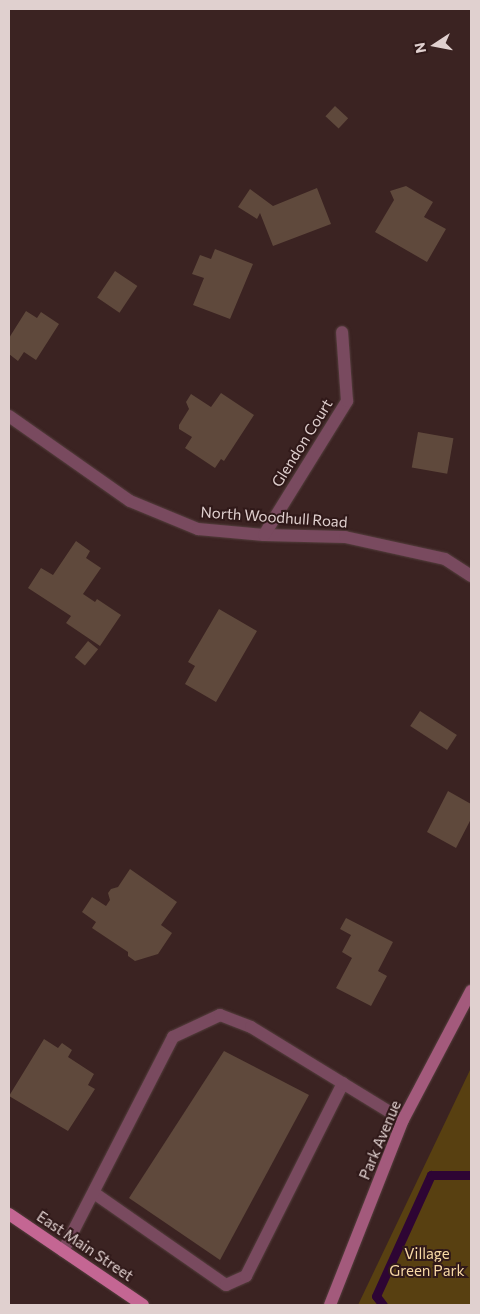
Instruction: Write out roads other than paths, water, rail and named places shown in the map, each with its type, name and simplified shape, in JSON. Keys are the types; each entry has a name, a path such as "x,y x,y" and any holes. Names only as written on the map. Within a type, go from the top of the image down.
{"main road":[{"name":"Park Avenue","path":"330,1305 403,1120 471,992"},
{"name":"East Main Street","path":"9,1214 142,1305"}],"street":[{"name":"Glendon Court","path":"264,535 347,401 342,332"},
{"name":"North Woodhull Road","path":"9,416 130,501 198,529 264,535 345,537 445,559 471,576"},
{"path":"63,1251 173,1036 212,1018 220,1015 251,1027 403,1120"},
{"path":"94,1193 226,1285 246,1276 343,1084"}],"waterway":[{"path":"383,1305 376,1296 431,1175 471,1175"}],"park label":[{"name":"Village Green Park","path":"427,1262"}]}
